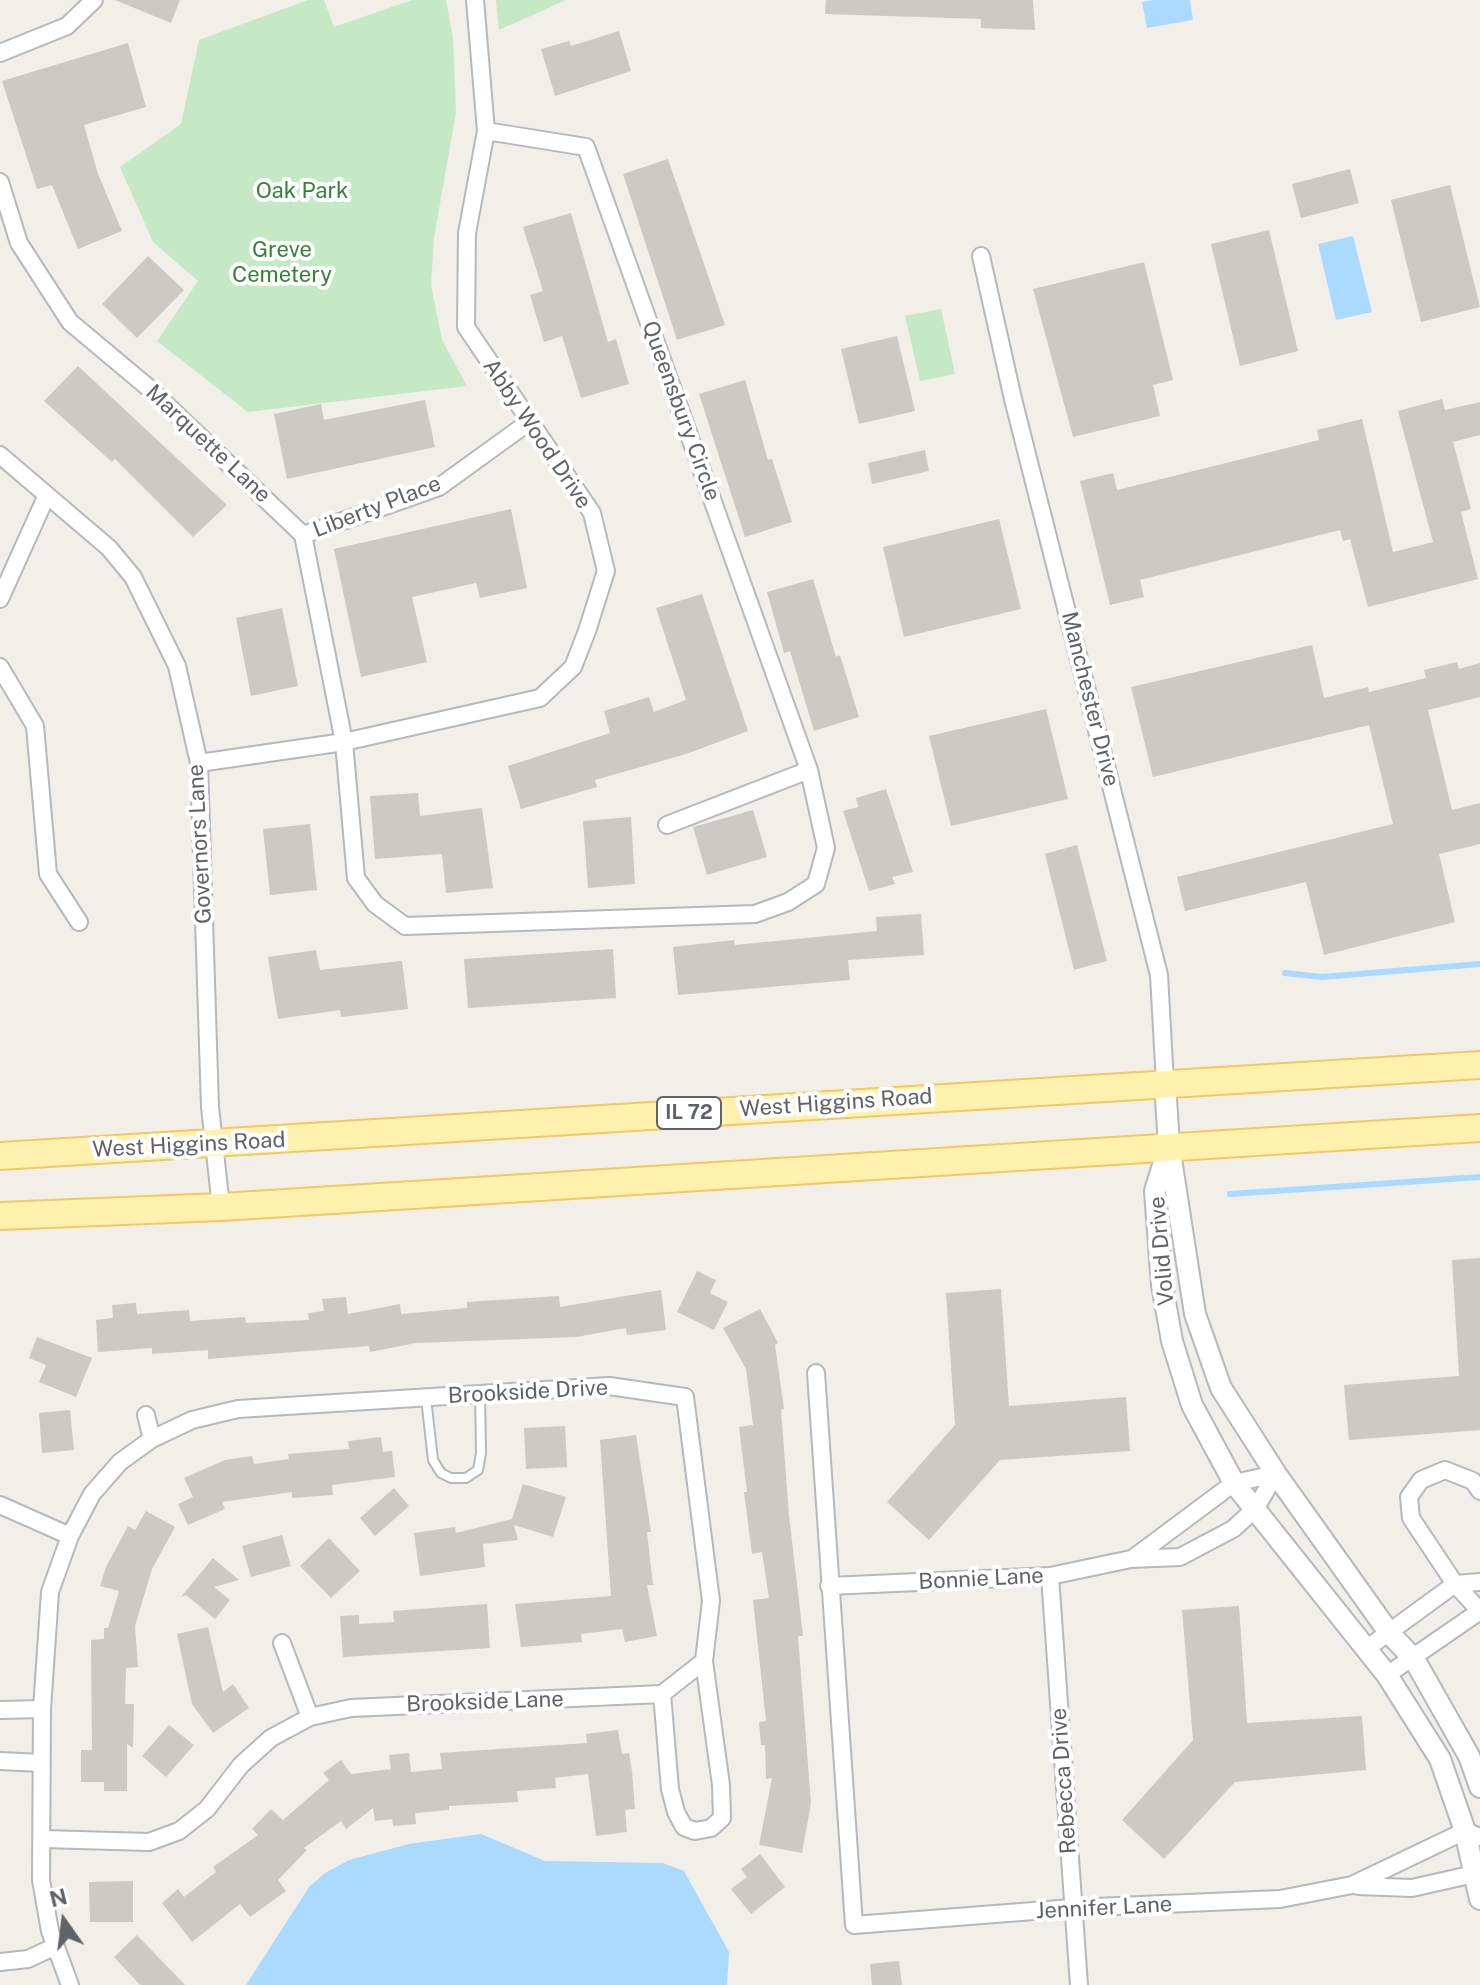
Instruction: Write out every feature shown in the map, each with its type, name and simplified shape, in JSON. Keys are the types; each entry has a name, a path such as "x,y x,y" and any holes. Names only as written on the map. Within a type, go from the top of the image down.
{"main road":[{"name":"West Higgins Road","path":"0,1156 1480,1065"},
{"path":"0,1216 221,1207 1480,1128"}],"street":[{"path":"0,53 67,26 94,0"},
{"name":"Abby Wood Drive","path":"199,763 344,742 540,698 573,667 606,571 592,513 466,327 467,233 486,131 475,0"},
{"name":"Queensbury Circle","path":"344,742 356,878 375,904 405,926 755,914 788,902 816,884 826,848 809,770 586,147 486,131"},
{"name":"Marquette Lane","path":"0,182 19,243 70,322 161,399 303,535"},
{"name":"Manchester Drive","path":"981,256 1013,399 1159,975 1169,1146"},
{"name":"Liberty Place","path":"303,535 439,487 529,422"},
{"name":"Governors Lane","path":"0,455 109,548 133,577 177,666 199,763 213,1144 221,1207"},
{"path":"0,599 46,497"},
{"path":"303,535 344,742"},
{"path":"0,667 35,726 48,874 79,922"},
{"path":"667,825 809,770"},
{"name":"Volid Drive","path":"1169,1146 1195,1314 1221,1388 1276,1474 1390,1634 1414,1659 1469,1756 1480,1787"},
{"name":"Volid Drive","path":"1169,1146 1155,1191 1162,1285 1172,1341 1192,1405 1234,1483 1387,1675 1440,1759 1472,1834 1480,1899"},
{"path":"816,1373 829,1586"},
{"name":"Brookside Drive","path":"70,1985 56,1946 41,1880 42,1709 50,1592 70,1536 92,1494 120,1462 152,1439 192,1420 238,1409 609,1386 685,1397 711,1601 704,1661"},
{"path":"146,1415 152,1439"},
{"path":"1387,1675 1480,1611 1455,1584 1411,1518 1409,1497 1421,1480 1445,1470 1473,1481 1480,1491"},
{"name":"Bonnie Lane","path":"1131,1559 1168,1535 1234,1483 1276,1474"},
{"name":"Bonnie Lane","path":"829,1586 1050,1576 1131,1559 1180,1557 1233,1529 1255,1509 1276,1474"},
{"path":"0,1505 70,1536"},
{"name":"Rebecca Drive","path":"1050,1576 1079,1985"},
{"path":"1366,1649 1455,1584 1480,1582"},
{"name":"Jennifer Lane","path":"829,1586 854,1925 1072,1908 1280,1899 1352,1885 1472,1834"},
{"path":"282,1643 310,1717"},
{"path":"704,1661 722,1818 711,1828 695,1831 684,1827 670,1789 662,1694 704,1661"},
{"name":"Brookside Lane","path":"43,1839 149,1842 179,1831 207,1809 241,1765 261,1747 310,1717 364,1707 662,1694"},
{"path":"0,1710 42,1709"},
{"path":"0,1761 41,1763"},
{"name":"Jennifer Lane","path":"1352,1885 1412,1888 1477,1872"},
{"path":"0,1962 28,1959 56,1946"}],"lane":[{"path":"426,1398 433,1460 441,1473 451,1478 466,1478 478,1470 481,1453 480,1393"}],"green space":[{"name":"Oak Park","path":"308,0 324,0 334,27 412,0 446,0 453,39 456,112 434,238 431,285 442,340 467,386 248,412 157,341 198,281 153,242 120,167 181,124 199,40"},
{"path":"496,0 566,0 499,30"},
{"path":"941,309 955,374 920,381 905,316"}],"water":[{"path":"1190,0 1193,20 1147,28 1142,2"},
{"path":"1353,236 1372,312 1336,320 1318,244"},
{"path":"481,1834 545,1861 663,1863 684,1871 729,1952 727,1985 246,1985 309,1887 325,1873 349,1860 409,1844"}],"building":[{"path":"115,0 180,0 171,23"},
{"path":"826,0 1033,0 1035,30 981,28 981,19 825,14"},
{"path":"619,31 631,71 555,96 541,49 569,41 571,46"},
{"path":"128,43 146,107 84,125 98,174 122,231 78,249 52,185 37,189 2,81"},
{"path":"668,159 725,325 677,340 623,174"},
{"path":"1350,169 1359,203 1301,218 1292,184"},
{"path":"1450,185 1480,307 1421,322 1391,200"},
{"path":"571,213 608,342 616,339 629,384 581,398 562,336 544,342 530,295 543,291 523,227"},
{"path":"1269,230 1298,351 1240,366 1211,244"},
{"path":"148,256 184,290 137,338 102,304"},
{"path":"1144,262 1173,380 1153,385 1160,416 1073,437 1033,289"},
{"path":"897,336 915,411 859,424 841,349"},
{"path":"78,366 227,505 193,537 115,459 112,462 44,401"},
{"path":"745,380 768,460 772,459 792,522 745,537 699,394"},
{"path":"1442,399 1445,410 1480,402 1480,435 1453,442 1471,509 1461,512 1478,579 1368,607 1350,539 1343,541 1340,530 1140,580 1144,597 1110,605 1080,481 1113,473 1117,490 1319,440 1317,430 1362,419 1393,552 1433,542 1398,411"},
{"path":"425,400 435,447 287,479 274,414 321,404 324,420"},
{"path":"925,450 929,471 872,484 868,463"},
{"path":"511,509 527,588 480,598 476,583 412,597 427,662 361,677 334,549"},
{"path":"999,519 1021,609 904,637 883,547"},
{"path":"813,579 836,657 840,655 859,717 814,731 790,651 784,653 767,592"},
{"path":"702,594 748,731 686,754 595,780 597,787 521,809 508,766 610,733 604,711 649,697 654,712 686,700 656,608"},
{"path":"282,608 298,686 251,696 236,618"},
{"path":"1312,645 1324,698 1368,687 1369,692 1426,678 1424,670 1457,662 1459,669 1480,663 1480,697 1428,710 1452,810 1480,803 1480,844 1439,854 1455,922 1324,955 1306,882 1185,911 1177,877 1393,824 1369,725 1153,777 1131,687"},
{"path":"1046,709 1068,799 951,826 929,736"},
{"path":"886,789 913,872 892,877 895,884 869,891 843,811 858,807 856,798"},
{"path":"418,793 420,816 482,808 493,888 446,893 442,854 375,859 370,796"},
{"path":"753,810 767,857 707,875 693,827"},
{"path":"631,817 635,884 588,888 583,821"},
{"path":"310,824 317,890 270,895 263,829"},
{"path":"1077,845 1107,961 1074,970 1045,854"},
{"path":"921,914 924,955 848,960 850,980 678,995 673,947 734,940 735,945 877,931 876,917"},
{"path":"613,949 616,998 468,1008 464,959"},
{"path":"316,950 320,970 402,961 408,1009 341,1017 340,1010 278,1019 268,957"},
{"path":"1480,1258 1480,1430 1349,1440 1344,1385 1459,1376 1452,1260"},
{"path":"697,1271 716,1280 710,1293 728,1302 714,1330 677,1312"},
{"path":"1001,1289 1009,1406 1126,1397 1130,1451 1000,1460 929,1540 887,1502 955,1425 946,1293"},
{"path":"661,1290 666,1330 627,1335 626,1328 576,1337 416,1343 370,1352 369,1346 208,1359 208,1350 152,1354 152,1348 98,1352 96,1320 113,1318 112,1305 136,1303 137,1314 189,1310 190,1321 245,1317 246,1323 309,1320 308,1313 324,1311 322,1299 346,1297 348,1314 400,1304 401,1314 467,1308 467,1302 559,1296 560,1307"},
{"path":"760,1309 778,1343 775,1345 784,1409 781,1410 789,1515 803,1636 798,1636 811,1803 802,1853 759,1845 772,1778 766,1779 765,1745 761,1745 759,1722 766,1721 753,1600 769,1598 762,1552 752,1554 744,1492 747,1492 739,1427 753,1425 746,1369 723,1328"},
{"path":"37,1337 92,1358 76,1397 39,1382 46,1365 29,1358"},
{"path":"70,1410 74,1450 42,1453 39,1413"},
{"path":"565,1426 567,1467 526,1469 524,1428"},
{"path":"636,1435 651,1532 647,1532 653,1585 647,1585 657,1636 625,1642 622,1629 581,1634 582,1642 521,1647 515,1604 611,1596 600,1440"},
{"path":"381,1437 383,1452 392,1451 395,1477 332,1485 333,1495 292,1498 292,1492 222,1502 225,1509 188,1525 178,1504 193,1497 184,1478 225,1460 252,1456 254,1464 289,1459 288,1454 349,1449 348,1441"},
{"path":"523,1484 566,1497 553,1537 514,1525 518,1540 483,1544 485,1567 420,1576 414,1533 455,1527 456,1533 512,1519"},
{"path":"394,1488 409,1506 375,1536 360,1518"},
{"path":"146,1511 175,1527 152,1569 135,1626 138,1667 126,1668 125,1704 134,1704 133,1748 127,1744 127,1791 104,1791 104,1782 81,1782 81,1750 92,1750 91,1640 104,1639 104,1628 108,1628 119,1591 100,1586 106,1567 128,1526 135,1530"},
{"path":"282,1535 291,1566 251,1577 242,1546"},
{"path":"329,1538 360,1571 331,1598 300,1566"},
{"path":"213,1558 239,1580 214,1587 230,1600 215,1619 186,1595 181,1597"},
{"path":"487,1604 490,1648 343,1657 340,1616 359,1615 359,1624 394,1622 393,1611"},
{"path":"1239,1606 1247,1723 1362,1716 1366,1770 1235,1782 1164,1859 1122,1820 1193,1740 1182,1610"},
{"path":"208,1627 223,1692 233,1684 249,1708 213,1733 192,1704 177,1634"},
{"path":"169,1725 194,1745 166,1777 142,1756"},
{"path":"618,1730 622,1754 629,1753 632,1771 635,1809 625,1810 627,1832 596,1836 588,1774 555,1778 556,1788 517,1791 518,1802 449,1806 449,1810 415,1813 416,1824 393,1826 392,1819 375,1821 373,1808 346,1829 341,1821 304,1848 307,1850 278,1880 286,1891 250,1917 240,1904 192,1942 162,1903 178,1889 184,1897 216,1872 213,1867 258,1835 252,1829 271,1809 283,1820 329,1780 323,1773 341,1760 351,1774 391,1769 389,1755 409,1753 411,1772 442,1769 440,1753 587,1743 586,1734"},
{"path":"760,1854 785,1887 751,1914 731,1889 747,1877 741,1869"},
{"path":"133,1881 133,1922 90,1922 89,1882"},
{"path":"137,1935 185,1985 140,1985 114,1957"},
{"path":"899,1961 902,1985 872,1985 870,1964"}],"waterway":[{"path":"1285,973 1322,977 1480,964"},
{"path":"1230,1194 1480,1177"}],"park label":[{"name":"Greve Cemetery","path":"282,262"}]}
